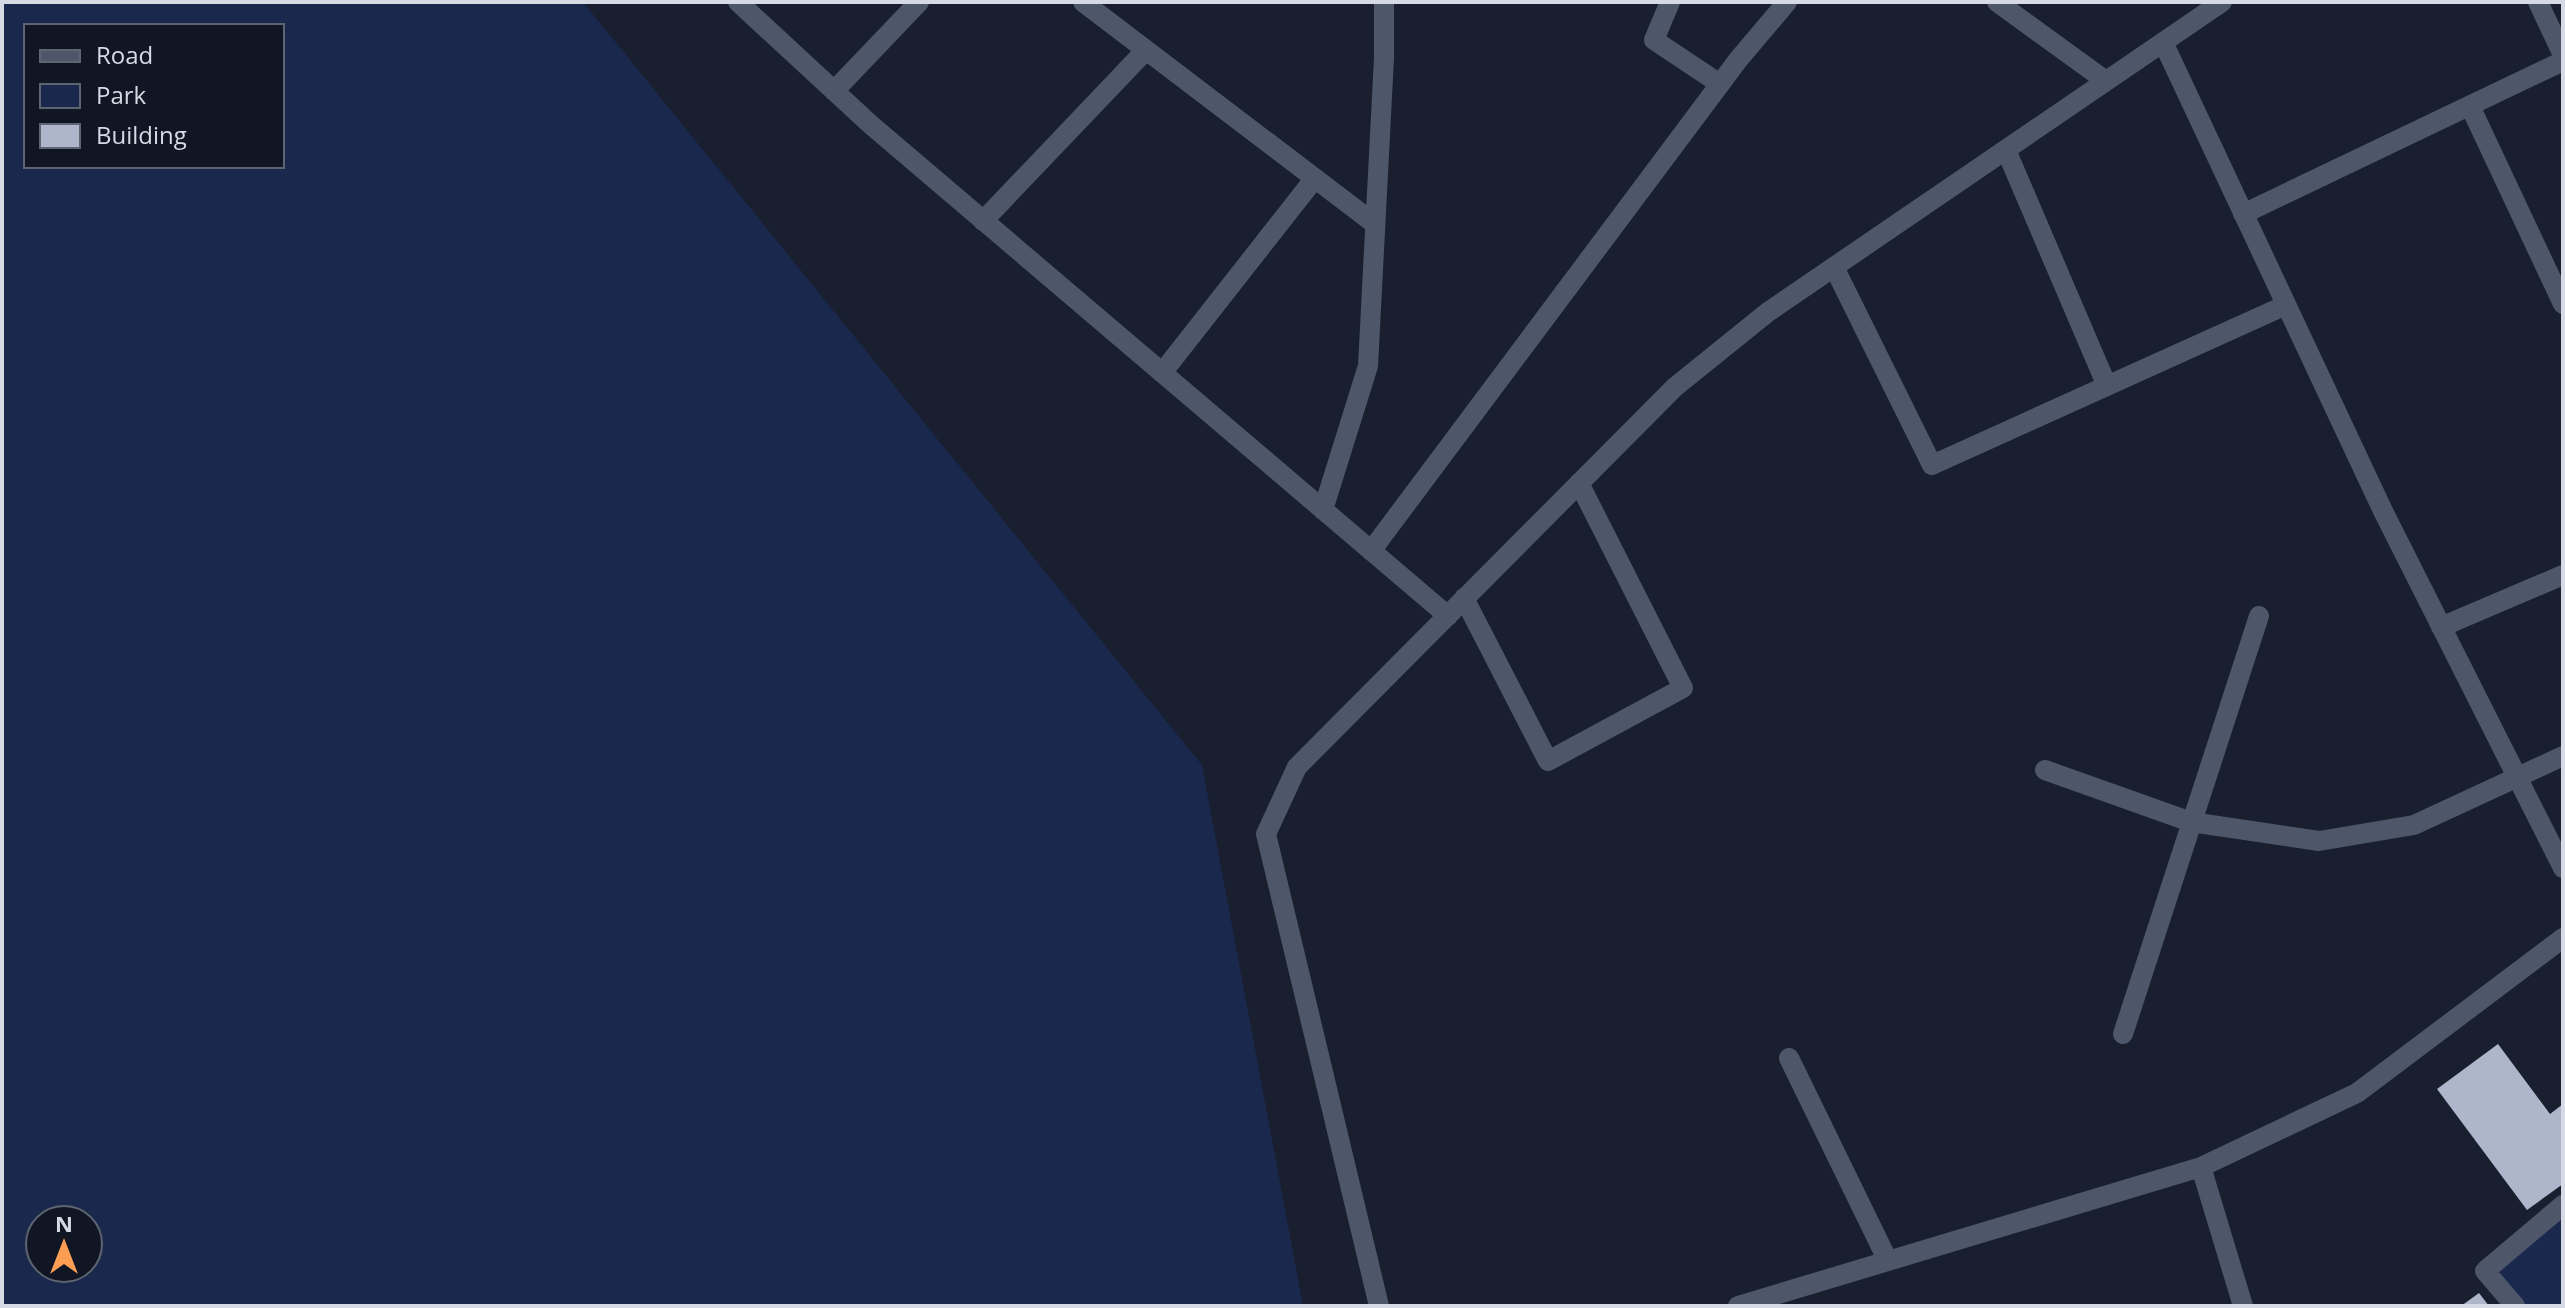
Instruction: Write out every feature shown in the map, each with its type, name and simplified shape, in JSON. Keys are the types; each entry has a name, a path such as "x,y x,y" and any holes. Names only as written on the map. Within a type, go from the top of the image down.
{"street":[{"path":"738,2 983,221 1448,616"},
{"path":"834,91 919,2"},
{"path":"1083,2 1375,224"},
{"path":"1323,510 1368,366 1384,58 1384,2"},
{"path":"1670,2 1654,40 1720,84"},
{"path":"1371,551 1720,84 1787,2"},
{"path":"1997,2 2106,81"},
{"path":"1379,1306 1266,834 1297,767 1675,387 1768,312 2222,2"},
{"path":"2538,2 2556,25 2563,55"},
{"path":"2163,42 2383,511 2563,868"},
{"path":"983,221 1146,50"},
{"path":"2243,214 2563,61"},
{"path":"2470,106 2563,304"},
{"path":"2006,150 2107,386"},
{"path":"1162,373 1315,178"},
{"path":"1834,267 1932,465 2286,305"},
{"path":"1464,598 1548,761 1683,688 1579,483"},
{"path":"2441,627 2563,575"},
{"path":"2123,1034 2259,616"},
{"path":"2045,770 2191,822 2319,841 2414,825 2563,756"},
{"path":"1738,1306 2201,1167 2357,1093 2563,938"},
{"path":"1789,1058 1888,1261"},
{"path":"2201,1167 2243,1306"},
{"path":"2515,1306 2485,1271 2563,1205"}],"green space":[{"path":"2,2 583,2 1202,765 1303,1306 2,1306"},
{"path":"2563,1216 2563,1306 2526,1306 2497,1271"}],"building":[{"path":"2498,1044 2550,1114 2563,1104 2563,1184 2527,1210 2437,1089"},
{"path":"2479,1293 2489,1306 2461,1306"}]}
